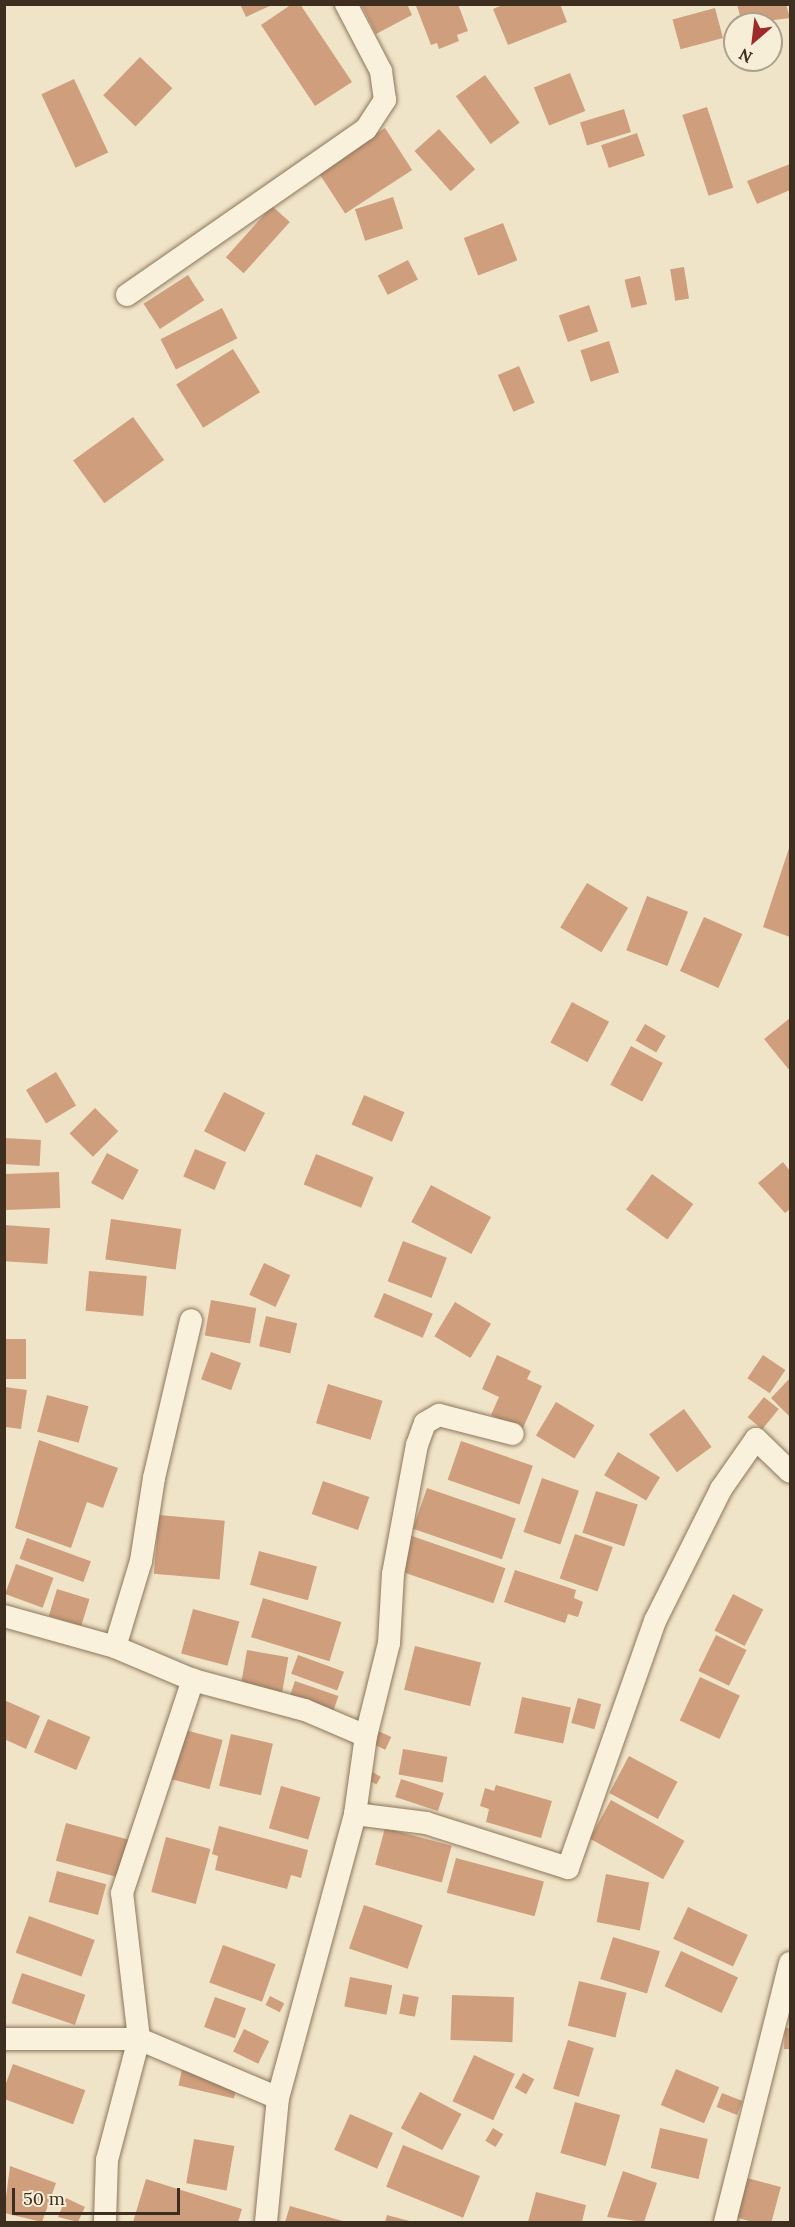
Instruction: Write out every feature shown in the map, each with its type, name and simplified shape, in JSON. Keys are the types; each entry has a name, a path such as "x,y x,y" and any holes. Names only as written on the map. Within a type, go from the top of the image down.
{"street":[{"path":"127,295 366,129 385,100 381,71 346,4"},
{"path":"115,1647 141,1561 154,1478 191,1320"},
{"path":"266,2223 278,2098 355,1814 366,1736 389,1643 393,1574 425,1423 439,1415 513,1434"},
{"path":"355,1814 426,1823 567,1868 655,1621 721,1489 756,1439 790,1472"},
{"path":"4,1616 115,1647 193,1680 305,1710 366,1736"},
{"path":"105,2223 107,2160 139,2039 122,1893 193,1680"},
{"path":"725,2223 790,1963"},
{"path":"4,2039 139,2039 278,2098"}],"building":[{"path":"240,4 274,4 246,17"},
{"path":"292,4 300,4 352,82 315,106 261,25"},
{"path":"361,4 407,4 412,15 376,34"},
{"path":"458,4 468,31 457,35 459,41 439,49 437,43 431,45 416,6"},
{"path":"505,4 560,4 567,22 508,45 493,9"},
{"path":"737,4 786,4 790,18 783,19 783,12 739,12"},
{"path":"715,8 723,38 681,49 672,19"},
{"path":"140,57 172,88 136,126 103,95"},
{"path":"570,73 585,111 549,126 534,88"},
{"path":"485,75 520,123 491,144 456,96"},
{"path":"74,79 108,152 76,168 41,94"},
{"path":"707,107 733,188 709,196 682,115"},
{"path":"624,109 631,132 587,145 580,122"},
{"path":"385,128 412,170 345,214 318,172"},
{"path":"439,129 475,169 451,191 414,151"},
{"path":"637,133 645,156 609,168 601,145"},
{"path":"790,164 790,190 757,204 747,181"},
{"path":"393,197 403,228 365,241 355,209"},
{"path":"272,206 290,222 244,273 226,257"},
{"path":"503,223 517,260 478,275 464,238"},
{"path":"408,260 418,280 388,295 378,275"},
{"path":"684,267 689,299 675,301 670,269"},
{"path":"188,275 204,300 160,329 144,304"},
{"path":"640,276 647,304 631,308 624,280"},
{"path":"589,305 598,331 568,342 559,315"},
{"path":"222,308 237,338 176,370 161,339"},
{"path":"609,341 619,372 591,382 580,350"},
{"path":"233,349 260,392 203,428 176,385"},
{"path":"519,366 535,403 513,412 498,375"},
{"path":"133,417 164,460 104,503 73,460"},
{"path":"790,845 790,937 763,927"},
{"path":"587,883 628,908 601,952 560,928"},
{"path":"647,896 688,912 667,966 626,950"},
{"path":"704,917 742,934 718,988 680,971"},
{"path":"572,1002 609,1022 587,1062 550,1043"},
{"path":"790,1018 790,1071 764,1039"},
{"path":"645,1024 666,1036 656,1052 636,1040"},
{"path":"631,1046 663,1063 642,1102 610,1085"},
{"path":"56,1072 76,1105 46,1123 26,1090"},
{"path":"224,1092 265,1113 245,1152 204,1131"},
{"path":"364,1095 405,1112 392,1142 351,1124"},
{"path":"95,1108 118,1131 93,1157 70,1133"},
{"path":"4,1138 41,1140 40,1166 4,1164"},
{"path":"195,1149 226,1162 215,1190 183,1177"},
{"path":"107,1153 139,1170 123,1200 91,1183"},
{"path":"316,1154 373,1177 361,1208 304,1185"},
{"path":"783,1162 790,1171 790,1209 785,1213 758,1183"},
{"path":"59,1172 60,1208 5,1210 4,1174"},
{"path":"652,1174 693,1204 667,1240 626,1210"},
{"path":"431,1185 491,1217 471,1254 411,1222"},
{"path":"111,1219 181,1229 176,1269 105,1260"},
{"path":"4,1225 50,1228 47,1264 4,1261"},
{"path":"403,1241 447,1258 431,1298 388,1281"},
{"path":"264,1263 290,1275 275,1307 249,1295"},
{"path":"89,1271 147,1276 143,1316 86,1311"},
{"path":"384,1293 433,1314 423,1338 374,1317"},
{"path":"211,1300 256,1308 250,1343 205,1335"},
{"path":"455,1302 491,1324 470,1358 434,1336"},
{"path":"266,1316 297,1323 290,1353 259,1346"},
{"path":"5,1339 26,1339 26,1379 5,1379"},
{"path":"211,1352 241,1363 231,1390 201,1379"},
{"path":"497,1355 531,1371 527,1379 542,1386 522,1430 491,1415 499,1397 482,1389"},
{"path":"763,1355 785,1370 770,1393 747,1378"},
{"path":"790,1378 790,1417 771,1398"},
{"path":"328,1384 383,1401 371,1440 316,1423"},
{"path":"5,1387 27,1390 21,1429 5,1427"},
{"path":"47,1395 89,1406 79,1443 37,1432"},
{"path":"764,1397 779,1409 762,1429 748,1417"},
{"path":"556,1402 595,1425 574,1459 536,1435"},
{"path":"684,1409 712,1447 677,1472 649,1434"},
{"path":"39,1440 118,1468 103,1508 87,1502 71,1548 15,1528"},
{"path":"461,1441 533,1466 520,1505 448,1480"},
{"path":"618,1452 660,1477 646,1500 604,1475"},
{"path":"542,1478 579,1491 560,1545 523,1532"},
{"path":"323,1481 369,1497 358,1530 312,1514"},
{"path":"427,1488 516,1519 502,1559 413,1529"},
{"path":"596,1491 638,1505 624,1546 582,1533"},
{"path":"159,1515 225,1521 220,1580 154,1574"},
{"path":"575,1534 613,1547 598,1591 560,1578"},
{"path":"409,1535 505,1568 493,1603 397,1570"},
{"path":"27,1538 91,1561 83,1582 19,1559"},
{"path":"259,1551 317,1567 308,1600 250,1585"},
{"path":"16,1564 54,1578 43,1608 5,1594"},
{"path":"515,1570 576,1590 574,1598 583,1602 578,1617 568,1614 565,1623 504,1602"},
{"path":"57,1589 90,1599 81,1626 49,1616"},
{"path":"733,1594 763,1609 745,1646 714,1631"},
{"path":"263,1598 341,1622 329,1661 251,1637"},
{"path":"193,1609 239,1621 227,1666 181,1653"},
{"path":"716,1635 747,1650 729,1686 698,1671"},
{"path":"415,1646 481,1662 470,1706 404,1690"},
{"path":"247,1650 288,1657 281,1697 240,1689"},
{"path":"298,1655 344,1672 337,1691 291,1674"},
{"path":"700,1677 740,1696 720,1739 680,1721"},
{"path":"295,1681 338,1696 331,1717 288,1702"},
{"path":"522,1697 571,1707 563,1744 514,1733"},
{"path":"578,1698 601,1704 594,1729 571,1723"},
{"path":"4,1700 40,1716 26,1749 4,1739"},
{"path":"48,1719 90,1737 76,1770 34,1752"},
{"path":"374,1729 391,1737 385,1750 368,1742"},
{"path":"185,1730 223,1740 209,1789 172,1779"},
{"path":"231,1734 273,1744 261,1795 219,1786"},
{"path":"403,1749 447,1757 443,1782 398,1775"},
{"path":"629,1756 678,1782 658,1819 609,1793"},
{"path":"365,1768 381,1777 376,1785 361,1776"},
{"path":"401,1779 444,1793 438,1811 395,1797"},
{"path":"496,1785 552,1801 541,1838 486,1822 489,1809 480,1806 485,1788 494,1791"},
{"path":"281,1786 320,1797 308,1840 269,1828"},
{"path":"611,1800 684,1841 663,1879 590,1838"},
{"path":"66,1823 131,1840 121,1878 56,1861"},
{"path":"219,1826 308,1850 301,1878 291,1875 287,1889 215,1870 218,1856 212,1854"},
{"path":"385,1828 452,1846 442,1883 375,1865"},
{"path":"166,1837 210,1849 196,1904 151,1892"},
{"path":"456,1858 544,1882 535,1916 447,1893"},
{"path":"57,1871 106,1884 98,1915 49,1902"},
{"path":"606,1874 649,1882 640,1930 597,1922"},
{"path":"364,1905 423,1925 408,1969 349,1948"},
{"path":"688,1907 748,1935 733,1967 673,1939"},
{"path":"29,1916 95,1940 81,1977 16,1953"},
{"path":"613,1937 660,1951 647,1993 600,1979"},
{"path":"223,1945 276,1964 262,2002 209,1983"},
{"path":"681,1951 738,1978 722,2013 665,1986"},
{"path":"22,1973 85,1995 75,2025 12,2003"},
{"path":"350,1977 392,1985 386,2015 344,2006"},
{"path":"579,1981 627,1993 615,2037 568,2026"},
{"path":"403,1994 419,1997 415,2017 399,2014"},
{"path":"452,1995 514,1997 512,2042 450,2040"},
{"path":"270,1996 284,2003 280,2012 265,2005"},
{"path":"215,1997 246,2008 235,2038 204,2027"},
{"path":"785,2028 790,2028 790,2049 784,2049"},
{"path":"244,2029 269,2041 258,2064 233,2051"},
{"path":"568,2040 594,2048 579,2097 553,2089"},
{"path":"474,2055 515,2074 493,2120 452,2101"},
{"path":"13,2064 85,2090 73,2124 4,2099 4,2089"},
{"path":"676,2069 719,2087 704,2123 661,2105"},
{"path":"182,2070 238,2083 234,2098 178,2086"},
{"path":"523,2073 534,2079 526,2094 515,2088"},
{"path":"420,2092 461,2114 442,2150 401,2128"},
{"path":"722,2093 743,2101 737,2115 717,2107"},
{"path":"575,2102 620,2115 606,2166 560,2153"},
{"path":"350,2114 393,2133 377,2169 334,2150"},
{"path":"493,2128 503,2134 496,2147 485,2141"},
{"path":"660,2128 708,2139 699,2179 651,2168"},
{"path":"194,2139 234,2146 227,2190 186,2183"},
{"path":"403,2145 480,2176 463,2218 386,2187"},
{"path":"10,2166 56,2183 42,2222 4,2213"},
{"path":"623,2171 657,2183 644,2222 607,2217"},
{"path":"747,2178 781,2187 771,2222 753,2222 736,2218"},
{"path":"146,2179 242,2209 238,2222 133,2222"},
{"path":"536,2192 586,2205 582,2222 528,2222"},
{"path":"66,2198 85,2207 78,2222 58,2217"},
{"path":"290,2206 346,2222 285,2222"},
{"path":"387,2215 413,2222 385,2222"}]}
